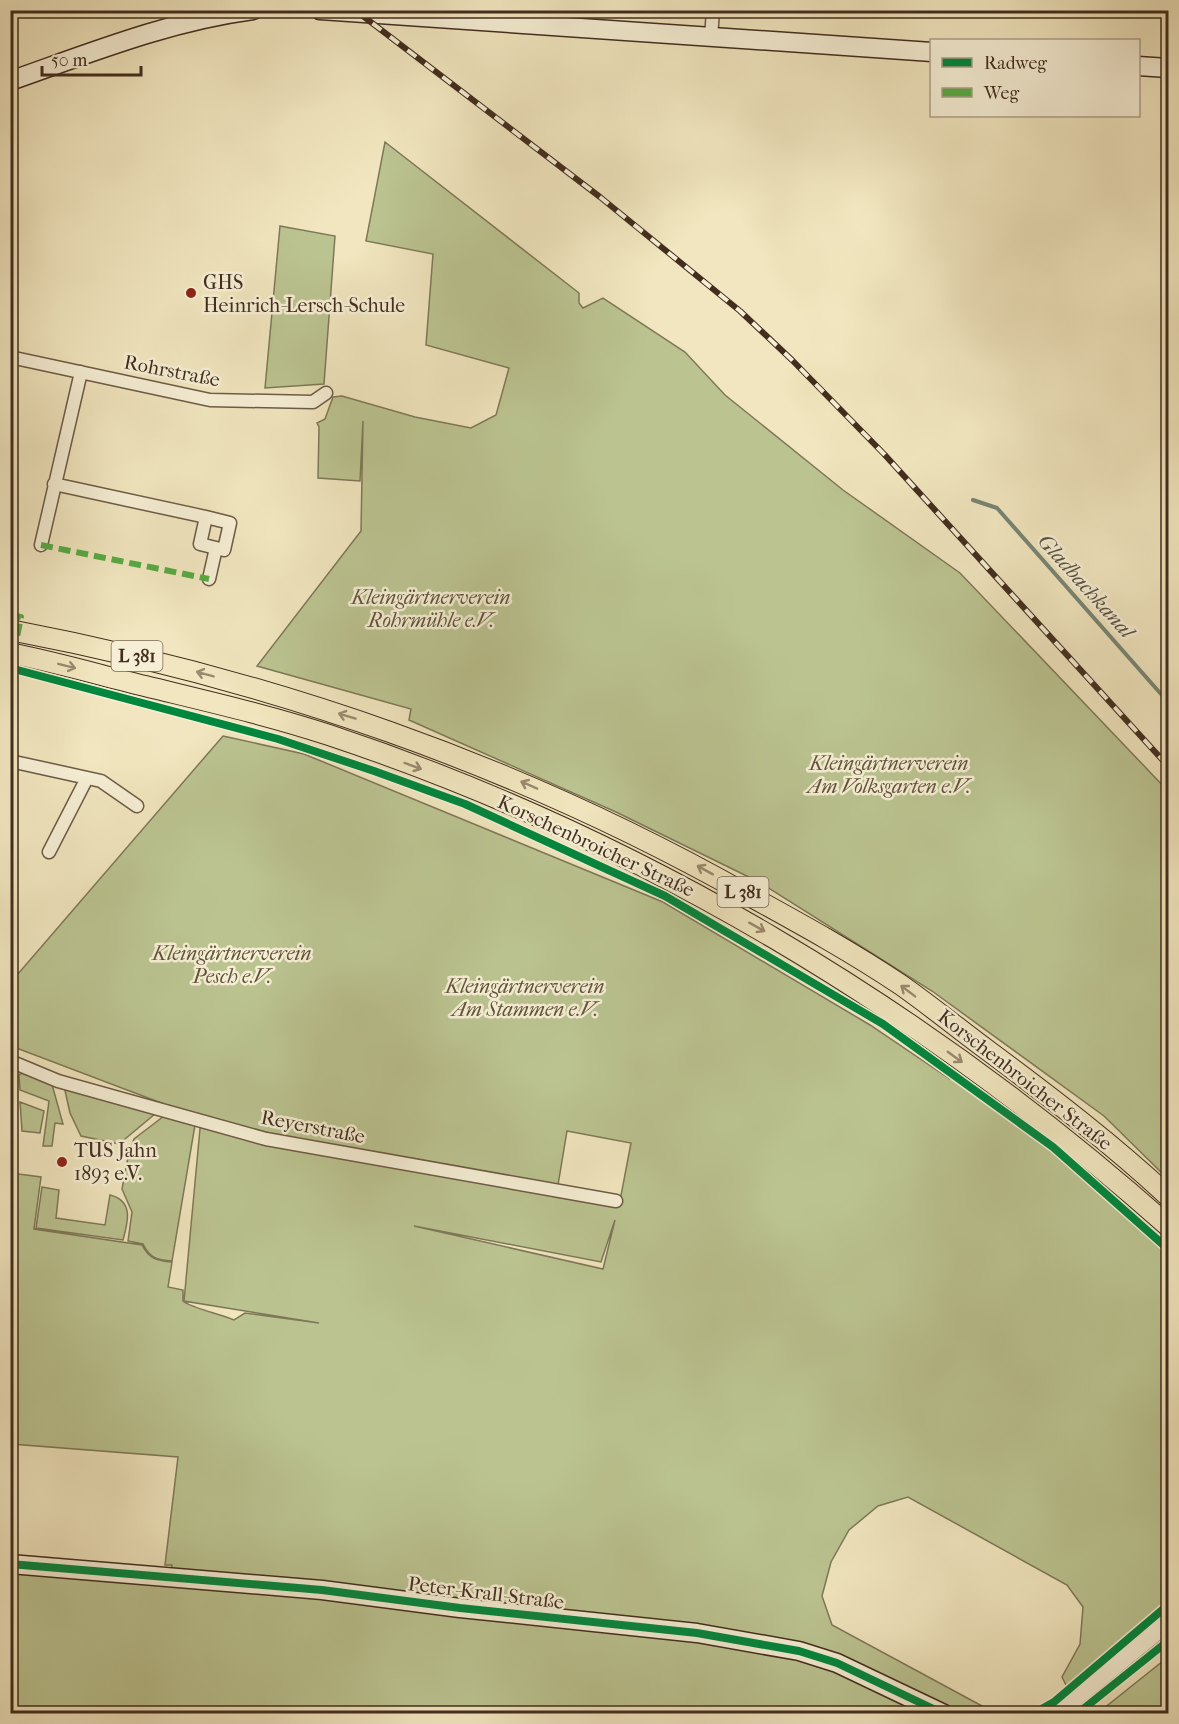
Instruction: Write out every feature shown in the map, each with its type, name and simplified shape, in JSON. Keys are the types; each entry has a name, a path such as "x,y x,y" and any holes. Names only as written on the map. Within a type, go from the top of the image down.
{"main road":[{"name":"Korschenbroicher Straße","path":"10,630 140,656 261,688 364,721 487,767 584,809 682,858 793,920 900,985 1051,1097 1168,1196"},
{"name":"Korschenbroicher Straße","path":"10,653 258,714 329,736 439,775 548,820 670,879 782,941 889,1010 1036,1117 1121,1184 1168,1226"}],"street":[{"path":"10,81 205,14 253,10"},
{"path":"320,10 529,18 711,38 930,52"},
{"path":"711,38 713,10"},
{"path":"1140,66 1168,68"},
{"name":"Rohrstraße","path":"10,357 210,400 314,402 326,393"},
{"path":"41,545 81,372"},
{"path":"54,484 206,517 230,523 224,550 200,544 206,517"},
{"path":"208,579 216,548"},
{"path":"10,761 101,781 136,806"},
{"path":"49,852 87,778"},
{"name":"Reyerstraße","path":"10,1061 58,1081 266,1139 616,1201"},
{"name":"Peter-Krall-Straße","path":"10,1564 322,1590 460,1608 697,1633 799,1651 837,1663 944,1713"},
{"path":"1055,1713 1168,1622"}],"green space":[{"path":"385,142 579,293 579,303 583,308 603,298 685,352 725,395 843,490 960,573 1168,791 1168,1179 1104,1116 932,991 759,882 616,812 409,720 411,709 257,666 361,531 363,421 360,481 318,478 319,427 317,423 325,419 333,397 342,396 415,417 471,428 496,415 509,368 426,345 433,254 366,241"},
{"path":"280,226 335,236 324,384 265,388"},
{"path":"223,736 304,754 663,902 870,1025 950,1079 953,1075 1022,1125 1154,1233 1168,1249 1168,1603 1067,1687 1062,1677 1080,1644 1083,1607 1067,1585 908,1497 878,1506 849,1530 831,1562 822,1596 832,1625 995,1713 11,1714 11,1572 169,1578 172,1565 165,1565 178,1457 11,1444 11,1173 41,1177 34,1229 142,1245 154,1258 172,1262 168,1287 183,1290 183,1301 187,1304 234,1320 245,1313 319,1323 184,1301 201,1118 11,1046 11,982","holes":["567,1131 631,1143 619,1206 556,1197","615,1220 603,1269 414,1226 601,1262"]},
{"path":"24,1072 51,1084 53,1088 63,1124 55,1123 52,1146 43,1146 49,1101 20,1090 19,1075"},
{"path":"64,1086 156,1113 119,1144 81,1136 70,1113"},
{"path":"20,1102 44,1111 40,1133 22,1131"},
{"path":"164,1116 195,1125 172,1261 155,1257 143,1244 128,1241 132,1212 122,1189 129,1152 134,1139"},
{"path":"42,1187 59,1190 56,1218 105,1225 110,1195 118,1198 126,1207 127,1213 123,1240 36,1228"},
{"path":"1168,1657 1168,1713 1098,1713"}],"waterway":[{"name":"Gladbachkanal","path":"973,500 997,508 1168,702"}],"railway":[{"path":"355,10 600,197 740,311 792,360 884,454 1168,766"}],"marked path":[{"path":"41,545 209,579"},
{"path":"10,615 21,617 11,668"}],"cycle path":[{"path":"10,668 278,739 374,771 465,804 665,896 883,1024 1053,1147 1168,1249"},
{"path":"10,1564 322,1590 460,1608 697,1633 799,1651 837,1663 944,1714"},
{"path":"1033,1714 1054,1702 1168,1605"},
{"path":"1077,1714 1168,1641"}],"place":[{"name":"GHS Heinrich-Lersch-Schule","path":"191,293"},
{"name":"TUS Jahn 1893 e.V.","path":"62,1162"}],"park label":[{"name":"Kleingärtnerverein Rohrmühle e.V.","path":"431,608"},
{"name":"Kleingärtnerverein Am Volksgarten e.V.","path":"889,774"},
{"name":"Kleingärtnerverein Pesch e.V.","path":"232,964"},
{"name":"Kleingärtnerverein Am Stammen e.V.","path":"525,998"}]}
